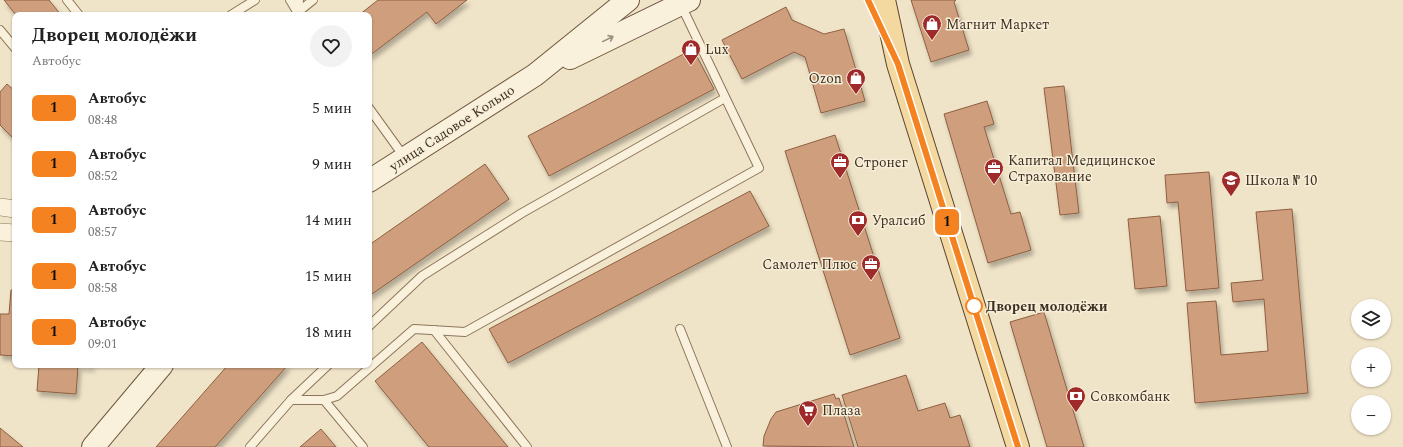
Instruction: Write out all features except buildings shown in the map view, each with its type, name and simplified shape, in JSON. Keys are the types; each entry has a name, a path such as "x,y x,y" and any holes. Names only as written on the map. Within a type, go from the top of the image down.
{"main road":[{"name":"улица Садовое Кольцо","path":"372,179 535,74 628,0"},
{"path":"868,0 898,64"},
{"path":"884,0 898,64 1018,447"},
{"name":"улица Садовое Кольцо","path":"535,74 685,2"},
{"path":"92,447 159,368"}],"street":[{"path":"0,208 12,209"},
{"path":"0,232 12,233"}],"lane":[{"path":"67,0 77,12"},
{"path":"236,12 255,0"},
{"path":"290,0 298,12"},
{"path":"299,0 299,12"},
{"path":"301,12 313,0"},
{"path":"372,366 414,329 465,332 759,168 726,98 685,2"},
{"path":"0,30 12,44"},
{"path":"372,323 422,276 522,213 726,98"},
{"path":"372,112 406,158"},
{"path":"680,329 727,447"},
{"path":"434,330 527,447"},
{"path":"250,447 291,400 325,368"},
{"path":"291,400 324,400 337,396 369,368"},
{"path":"324,400 363,447"}],"bus line":[{"name":"1","path":"868,0 898,64 1018,447"}],"place":[{"name":"Магнит Маркет","path":"932,41"},
{"name":"Lux","path":"691,66"},
{"name":"Ozon","path":"856,95"},
{"name":"Стронег","path":"840,179"},
{"name":"Капитал Медицинское Страхование","path":"994,185"},
{"name":"Школа № 10","path":"1231,197"},
{"name":"Уралсиб","path":"858,237"},
{"name":"Самолет Плюс","path":"871,281"},
{"name":"Дворец молодёжи","path":"974,306"},
{"name":"Совкомбанк","path":"1076,413"},
{"name":"Плаза","path":"808,427"}]}
